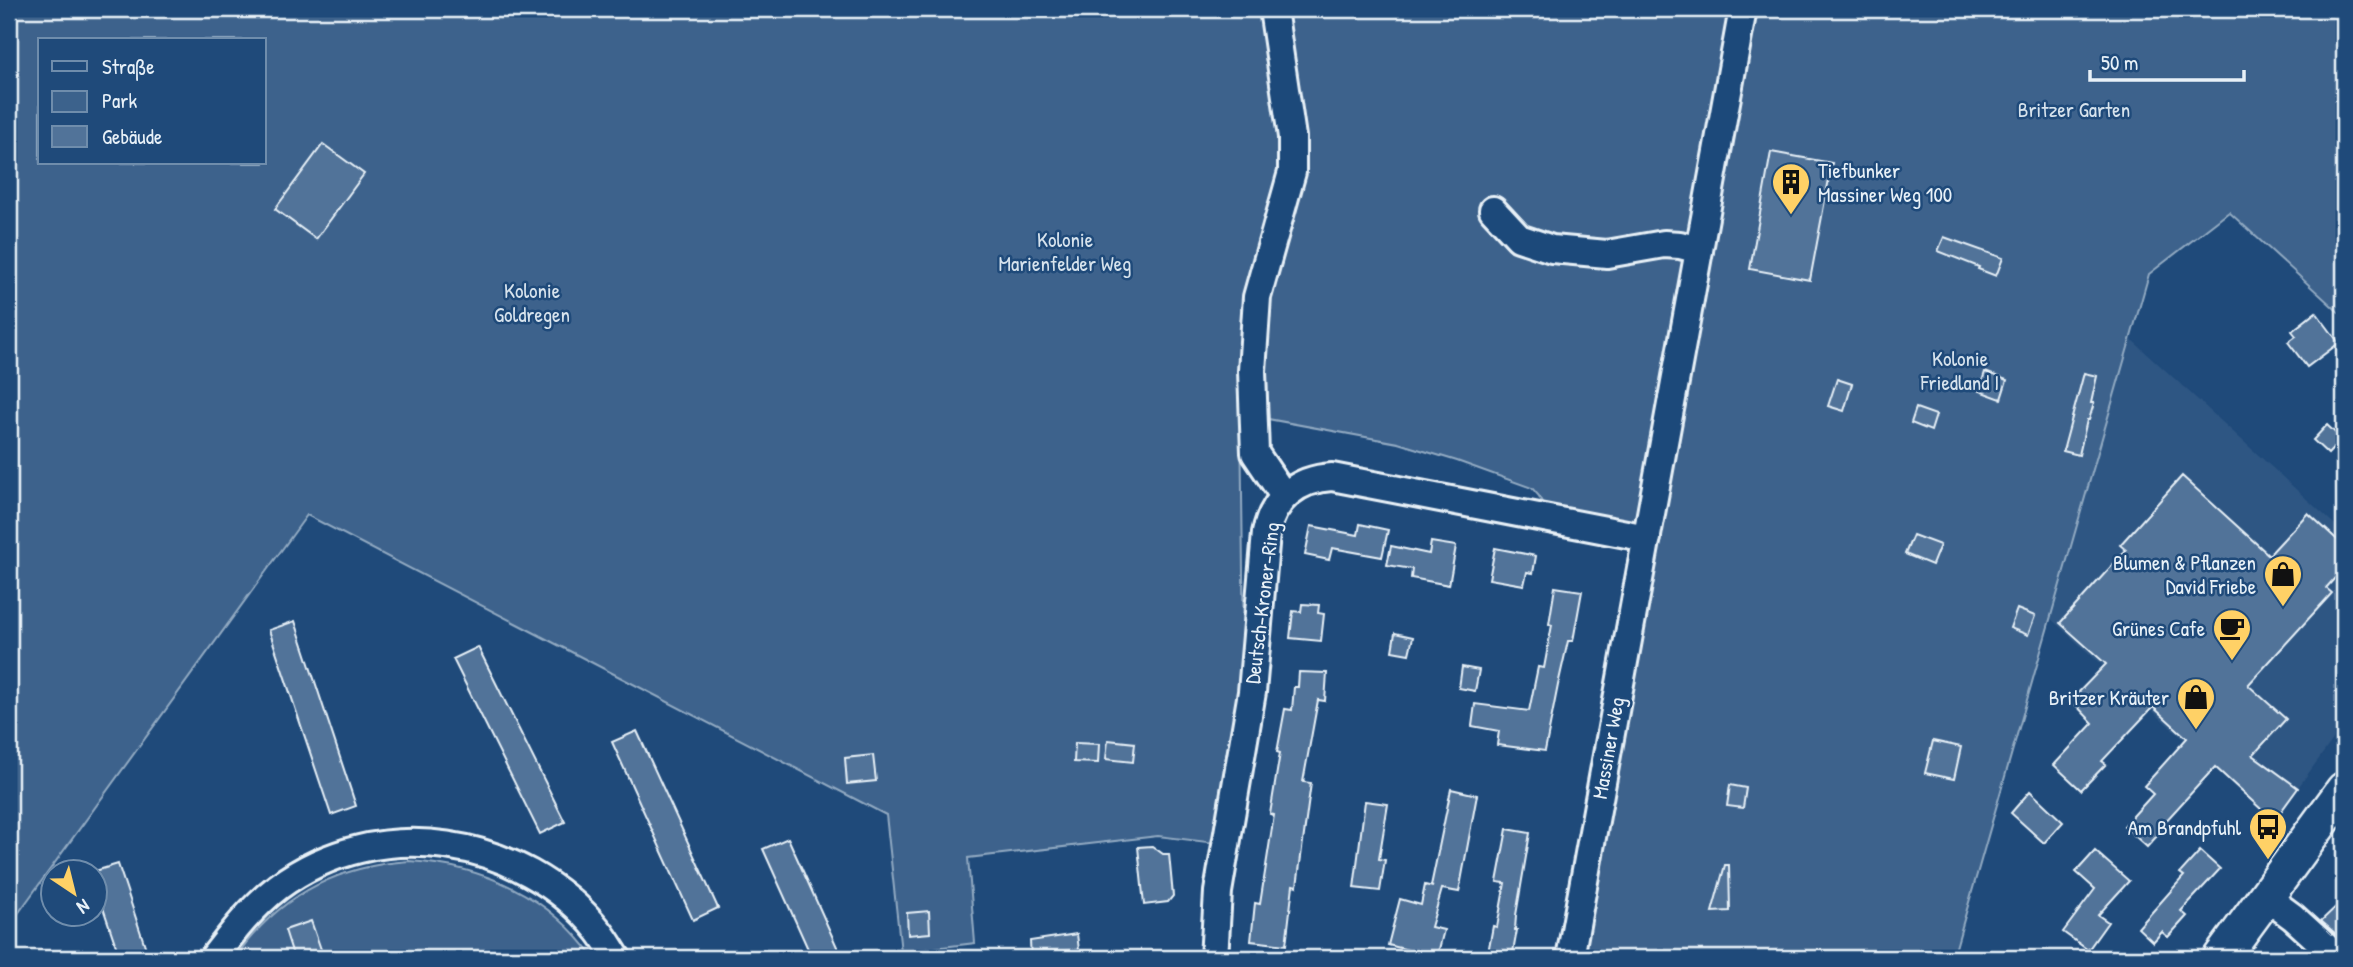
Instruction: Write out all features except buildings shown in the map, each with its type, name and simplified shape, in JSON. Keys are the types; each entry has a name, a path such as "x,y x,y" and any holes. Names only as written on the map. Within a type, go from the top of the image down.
{"main road":[{"path":"2221,958 2344,790"}],"street":[{"path":"1273,9 1292,138 1292,172 1258,297 1252,371 1255,453 1284,496"},
{"name":"Massiner Weg","path":"1570,958 1743,9"},
{"path":"1493,210 1519,238 1552,249 1607,254 1664,244 1699,250"},
{"name":"Deutsch-Kroner-Ring","path":"1214,958 1218,891 1252,692 1266,533 1269,520 1284,496 1311,480 1332,477 1647,538"},
{"path":"214,958 255,906 279,886 337,854 361,847 405,841 433,842 467,849 497,858 527,872 578,909 599,932 617,958"},
{"path":"2266,897 2293,917 2338,958"}],"shaded area":[{"path":"2131,339 2344,533 2344,579 2334,591 2344,599 2344,724 2274,821 2051,619"}],"green space":[{"path":"9,9 2344,9 2344,317 2229,212 2149,274 1953,958 1577,958 1656,532 1545,509 1532,488 1398,443 1241,414 1244,653 1235,728 1215,843 1158,836 968,858 975,943 901,952 886,815 307,515 58,858 38,858 38,886 9,926"},
{"path":"409,861 463,870 513,888 557,917 594,958 235,958 270,918 310,888 356,870"}],"place":[{"name":"Tiefbunker Massiner Weg 100","path":"1791,216"},
{"name":"Blumen & Pflanzen David Friebe","path":"2283,608"},
{"name":"Grünes Cafe","path":"2232,662"},
{"name":"Britzer Kräuter","path":"2196,731"},
{"name":"Am Brandpfuhl","path":"2268,861"}],"park label":[{"name":"Britzer Garten","path":"2074,109"},
{"name":"Kolonie Marienfelder Weg","path":"1065,251"},
{"name":"Kolonie Goldregen","path":"532,302"},
{"name":"Kolonie Friedland I","path":"1960,370"}]}
